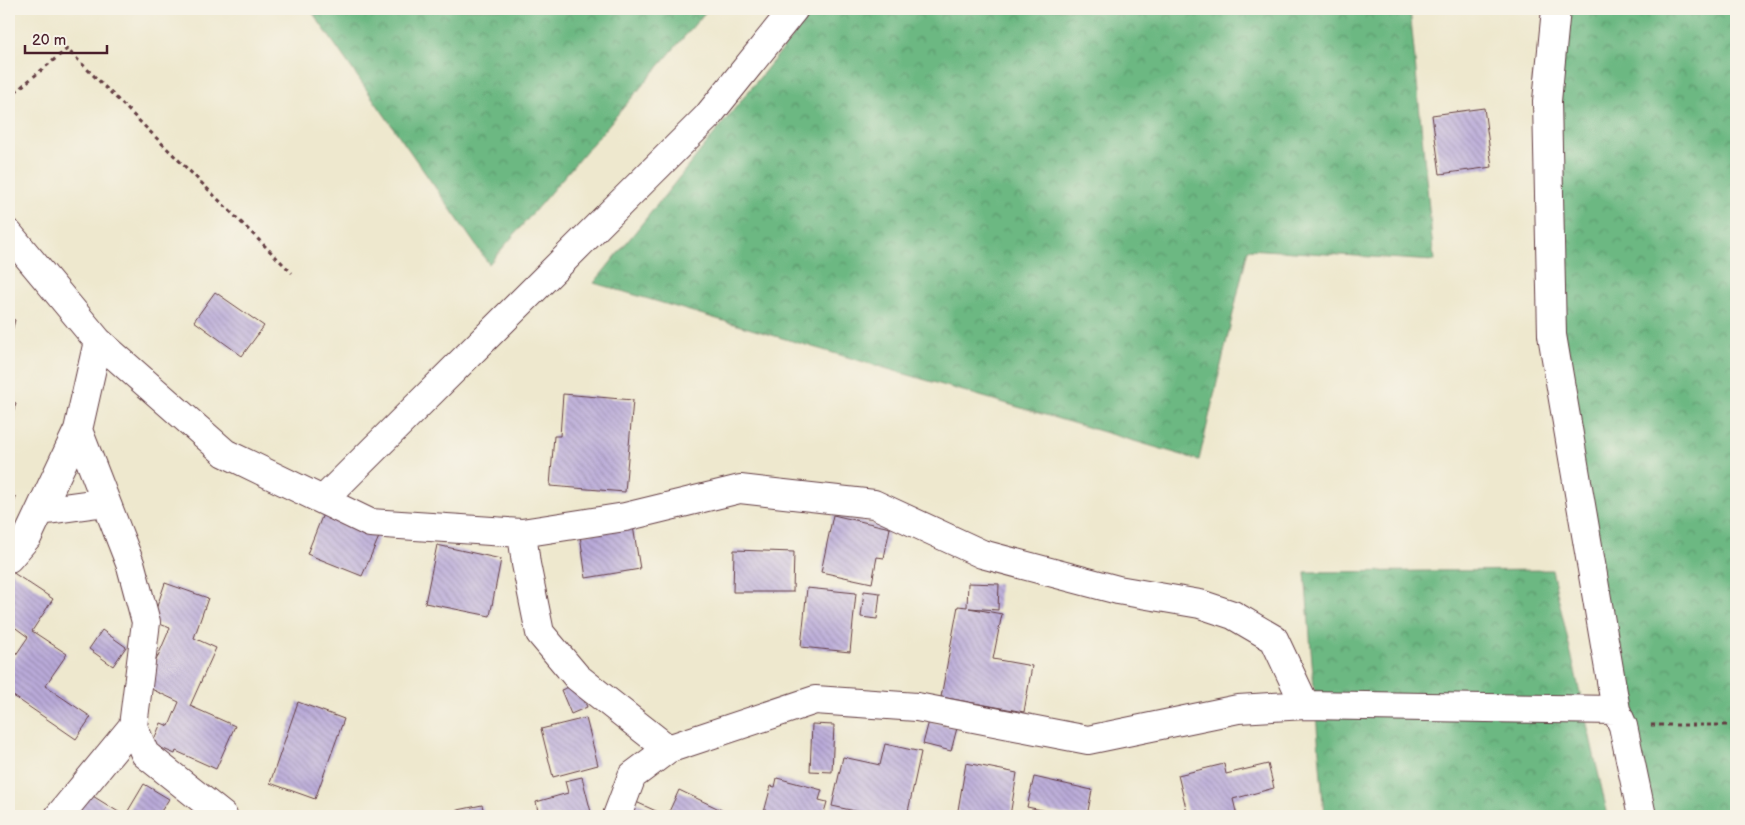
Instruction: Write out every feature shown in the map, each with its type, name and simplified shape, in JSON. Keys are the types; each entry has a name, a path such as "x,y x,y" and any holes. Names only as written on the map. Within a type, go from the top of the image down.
{"street":[{"path":"323,500 707,117 794,9"},
{"path":"1556,9 1547,101 1552,335 1619,718 1642,816"},
{"path":"9,234 98,340 225,453 370,523 522,533 625,517 740,489 874,504 982,554 1118,590 1200,604 1233,615 1274,638 1305,705"},
{"path":"9,558 28,536 78,430 98,340"},
{"path":"78,430 130,566 146,622 133,726 145,754 223,816"},
{"path":"41,511 106,502"},
{"path":"522,533 526,564 540,633 577,677 668,749"},
{"path":"617,816 620,802 632,776 668,749 815,700 917,707 1088,740 1238,709 1305,705 1619,718"},
{"path":"58,816 133,726"}],"path":[{"path":"9,97 67,49 292,273"},
{"path":"1619,718 1736,725"}],"green space":[{"path":"310,9 708,9 489,264"},
{"path":"815,9 1410,9 1434,261 1248,249 1199,460 594,283"},
{"path":"1560,9 1736,9 1736,816 1637,816 1560,385"},
{"path":"1552,570 1608,816 1324,816 1305,572"}],"building":[{"path":"1484,108 1492,167 1440,174 1432,115"},
{"path":"215,292 264,326 242,356 194,321"},
{"path":"9,318 15,320 9,342"},
{"path":"563,394 633,400 625,492 550,486 554,436 560,436"},
{"path":"9,401 16,403 9,425"},
{"path":"9,495 16,497 9,518"},
{"path":"323,514 379,537 362,576 307,554"},
{"path":"833,515 890,528 884,558 877,557 872,583 821,572"},
{"path":"633,526 640,569 586,578 580,535"},
{"path":"437,545 501,559 490,616 425,603"},
{"path":"734,550 794,552 793,592 733,592"},
{"path":"9,570 53,599 32,631 67,654 45,686 91,717 76,739 9,693 9,665 28,637 9,623"},
{"path":"165,583 208,598 194,638 216,648 190,706 235,726 216,769 176,751 175,754 152,744 161,723 169,726 179,702 145,686 170,628 152,621"},
{"path":"968,583 999,584 998,610 969,608 1002,614 993,659 1032,666 1024,712 941,697 958,606 967,607"},
{"path":"807,588 856,593 850,652 801,647"},
{"path":"864,591 880,593 877,619 861,617"},
{"path":"102,630 126,647 113,666 89,649"},
{"path":"577,684 587,707 571,714 561,690"},
{"path":"298,702 344,719 315,799 270,783"},
{"path":"586,718 598,765 553,777 541,729"},
{"path":"929,721 957,728 951,751 923,744"},
{"path":"812,724 834,725 832,772 810,771"},
{"path":"885,744 921,752 907,816 878,816 832,806 843,757 880,765"},
{"path":"966,763 1017,773 1010,816 957,816"},
{"path":"1224,764 1226,774 1268,764 1274,788 1233,799 1237,816 1188,816 1178,775"},
{"path":"582,777 592,816 539,816 536,802 568,793 565,781"},
{"path":"1034,777 1092,790 1087,816 1072,816 1027,807"},
{"path":"777,778 822,790 819,800 827,802 823,816 763,816 771,786 775,787"},
{"path":"144,784 169,799 158,816 125,816"},
{"path":"679,790 734,816 667,816"},
{"path":"88,793 125,816 73,816"},
{"path":"636,802 667,816 629,816"},
{"path":"482,805 485,816 439,816 439,814"}]}
